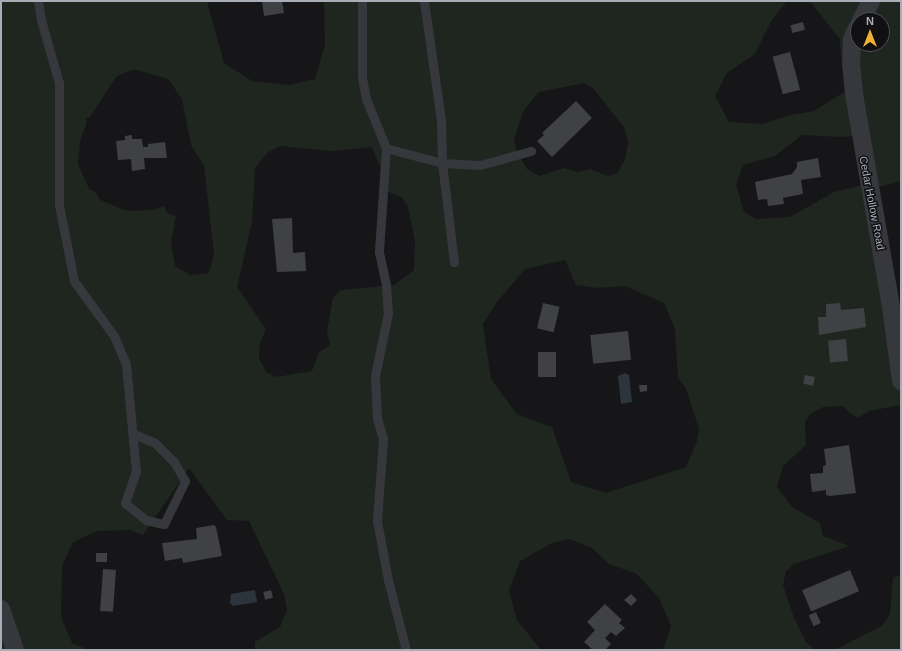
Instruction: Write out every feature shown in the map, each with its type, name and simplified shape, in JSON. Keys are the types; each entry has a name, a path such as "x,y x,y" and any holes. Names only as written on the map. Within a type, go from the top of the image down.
{"street":[{"path":"865,12 871,1"},
{"name":"Cedar Hollow Road","path":"851,52 851,64 855,100 891,307 901,381"},
{"path":"1,609 15,650"}],"lane":[{"path":"38,1 41,20 59,83 59,205 74,281 114,336 126,364 128,397 134,434 136,471 125,503 146,520 164,524 185,481 174,462 155,443 134,434"},
{"path":"362,1 362,78 366,99 386,148 379,252 387,291 388,314 375,376 378,418 383,439 378,521 388,580 406,650"},
{"path":"424,1 441,120 442,164 454,262"},
{"path":"386,148 442,164 480,165 531,151"}],"shaded area":[{"path":"1,1 207,1 224,63 252,81 289,85 315,79 325,45 324,1 787,1 771,21 755,54 727,73 715,96 729,122 763,124 786,116 814,111 854,86 841,58 840,39 811,3 800,1 901,1 901,181 878,187 901,372 901,405 869,411 857,418 842,406 823,407 810,414 805,423 806,445 783,466 777,487 792,507 820,523 823,536 849,546 794,564 786,571 783,585 794,618 806,642 815,650 663,650 671,626 659,598 637,574 609,564 592,548 569,539 552,543 520,561 509,590 517,620 541,650 255,650 255,642 280,627 287,610 284,594 249,521 227,520 189,468 143,535 130,530 97,531 73,542 62,566 61,617 72,643 89,650 1,650","holes":["134,69 168,79 182,99 191,145 204,166 214,253 209,273 190,275 175,266 171,242 176,216 167,213 164,206 154,210 127,211 100,200 96,192 89,189 78,164 80,141 87,122 85,119 90,117 116,77","584,83 593,88 624,127 628,143 625,160 617,173 608,176 590,169 578,172 564,168 539,176 527,169 516,150 514,139 524,110 539,92","802,135 841,137 865,135 872,183 834,192 790,217 756,219 744,212 736,185 743,165 775,156","281,146 332,151 372,147 383,174 386,191 401,197 407,204 415,241 414,270 394,285 341,290 333,298 327,331 330,345 319,352 312,371 276,377 266,372 259,358 260,343 266,329 237,287 252,222 255,168 268,152","565,260 576,285 597,288 625,286 664,303 675,329 678,378 686,388 699,429 697,441 686,467 606,493 571,482 552,427 517,414 491,379 483,324 497,302 525,269"]},
{"path":"625,373 629,375 632,402 621,404 618,376"},
{"path":"901,576 901,650 835,650 883,625 890,614 893,577"},
{"path":"255,590 257,602 233,606 230,603 231,594"}],"building":[{"path":"262,1 282,1 284,13 264,16"},
{"path":"803,22 805,30 792,33 790,25"},
{"path":"790,52 800,90 783,94 773,57"},
{"path":"576,101 592,118 552,157 537,141 544,135 542,133"},
{"path":"132,135 132,139 142,139 143,147 148,147 148,144 165,142 167,158 144,158 145,169 132,171 131,159 118,160 116,141 125,140 125,136"},
{"path":"818,158 821,177 801,180 803,194 783,198 784,204 768,206 767,199 758,200 755,182 792,174 797,167 797,162"},
{"path":"292,218 293,253 305,252 306,271 277,272 272,219"},
{"path":"543,303 560,307 554,332 537,328"},
{"path":"840,303 841,310 864,308 866,327 819,335 818,317 826,317 826,304"},
{"path":"628,331 631,360 593,364 590,335"},
{"path":"846,339 848,361 830,362 828,341"},
{"path":"538,352 556,352 556,377 538,377"},
{"path":"805,375 815,377 813,386 803,384"},
{"path":"639,385 647,385 647,391 640,392"},
{"path":"849,445 856,493 830,496 826,495 826,490 812,492 810,474 823,473 823,466 826,465 824,449"},
{"path":"214,525 216,527 222,556 183,563 182,558 165,561 162,543 197,539 196,528"},
{"path":"96,553 107,553 107,562 96,562"},
{"path":"103,569 116,570 113,612 100,611"},
{"path":"850,570 859,591 811,611 802,590"},
{"path":"271,590 273,598 265,600 263,592"},
{"path":"631,594 637,600 631,606 624,600"},
{"path":"605,604 622,620 619,623 625,628 616,636 611,632 605,638 611,644 605,650 593,650 584,642 595,630 587,622"},
{"path":"816,612 821,623 814,626 809,615"}]}
